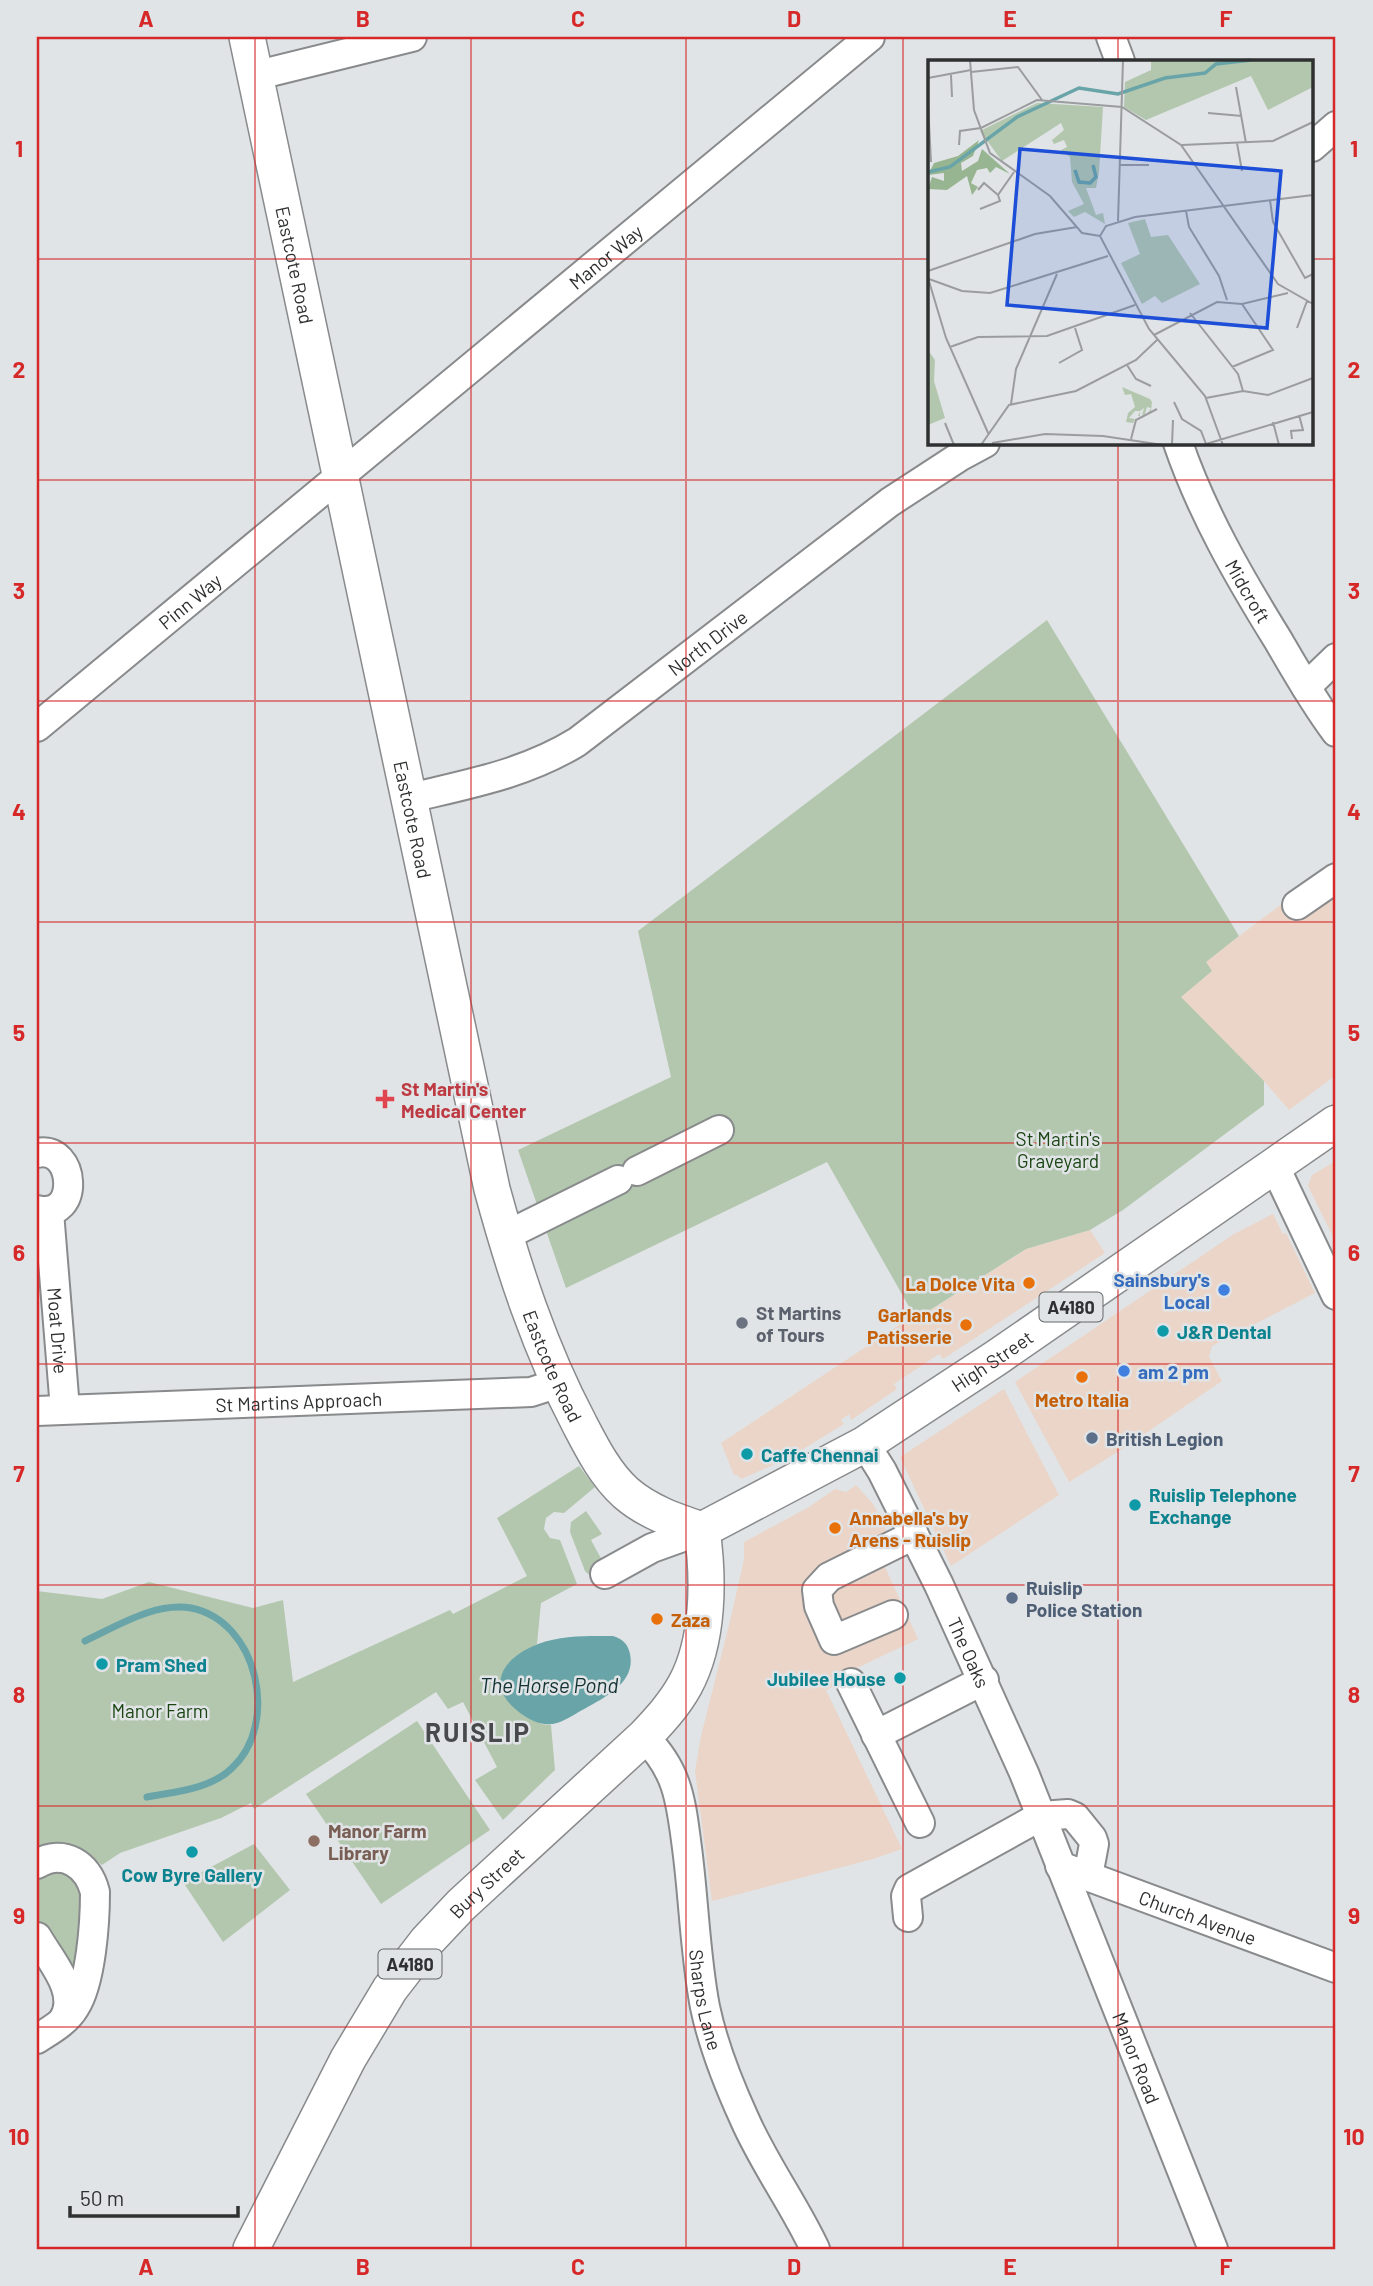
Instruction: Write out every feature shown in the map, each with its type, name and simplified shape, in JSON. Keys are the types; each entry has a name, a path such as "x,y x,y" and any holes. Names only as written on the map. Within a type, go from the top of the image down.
{"main road":[{"name":"Eastcote Road","path":"247,37 492,1189 505,1236 537,1332 559,1383 590,1446 611,1478 644,1506 662,1516 702,1530"},
{"name":"High Street","path":"702,1530 865,1444 996,1358 1336,1123"},
{"name":"Bury Street","path":"251,2249 348,2059 390,1989 427,1941 461,1905 644,1737 668,1712 686,1684 695,1657 708,1592 702,1530"}],"street":[{"path":"254,76 412,37"},
{"name":"Manor Way","path":"342,475 870,37"},
{"path":"1111,37 1120,60"},
{"path":"1314,145 1336,126"},
{"name":"North Drive","path":"410,798 520,770 577,742 890,502 983,444"},
{"name":"Midcroft","path":"1178,444 1206,513 1243,584 1336,732"},
{"name":"Pinn Way","path":"37,727 342,475"},
{"path":"1306,687 1336,658"},
{"path":"1297,905 1336,878"},
{"path":"505,1236 719,1130"},
{"name":"Moat Drive","path":"37,1153 52,1154 62,1161 69,1188 58,1209 43,1211 65,1409"},
{"path":"1275,1167 1336,1295"},
{"name":"St Martins Approach","path":"37,1411 530,1392 559,1383"},
{"name":"The Oaks","path":"865,1444 882,1471 984,1681 1060,1866"},
{"path":"605,1574 652,1548 702,1530"},
{"path":"893,1615 834,1640 819,1606 817,1590 829,1577 914,1535"},
{"path":"876,1735 984,1681"},
{"path":"851,1683 920,1823"},
{"name":"Sharps Lane","path":"644,1737 662,1756 677,1788 693,1895 702,1985 722,2063 756,2144 815,2249"},
{"path":"908,1917 906,1896 909,1889 1041,1816 1068,1814 1074,1817 1092,1838 1094,1844 1088,1876"},
{"path":"37,1864 53,1858 76,1863 92,1881 95,1892 88,1970 84,1985 75,2007 48,2032"},
{"name":"Church Avenue","path":"1060,1866 1336,1968"},
{"name":"Manor Road","path":"1060,1866 1213,2249"},
{"path":"37,1937 67,1990 66,2016 48,2032"}],"shaded area":[{"path":"1336,863 1336,1075 1289,1110 1264,1081 1180,997 1212,971 1205,962"},
{"path":"1336,1161 1336,1243 1308,1186 1312,1175"},
{"path":"1273,1214 1283,1234 1286,1233 1315,1293 1212,1346 1209,1357 1222,1381 1069,1482 1015,1382 1234,1234"},
{"path":"1090,1230 1105,1253 943,1359 939,1354 894,1384 897,1389 851,1420 849,1414 841,1420 844,1424 787,1459 741,1479 734,1475 721,1443 914,1315 917,1319 1026,1249"},
{"path":"1004,1389 1059,1495 951,1566 900,1457"},
{"path":"856,1485 874,1505 899,1557 884,1565 918,1639 857,1668 842,1672 845,1681 826,1690 902,1849 712,1901 695,1771 744,1559 744,1542 809,1507 835,1489 846,1492"}],"green space":[{"name":"St Martin's Graveyard","path":"1047,620 1239,936 1206,962 1212,971 1181,997 1264,1081 1264,1105 1123,1210 1090,1230 1026,1249 916,1319 827,1162 566,1288 518,1150 671,1077 638,931"},
{"name":"Manor Farm","path":"579,1466 595,1487 564,1513 554,1512 546,1518 544,1529 550,1538 560,1540 577,1584 541,1603 537,1644 513,1658 541,1724 551,1725 555,1770 503,1820 475,1780 497,1767 463,1702 448,1709 436,1692 254,1809 251,1803 221,1818 120,1853 102,1865 72,1848 37,1849 37,1591 102,1599 149,1582 253,1608 283,1600 293,1682 450,1610 453,1614 527,1576 497,1518"},
{"path":"586,1511 602,1534 591,1540 603,1562 594,1574 585,1571 570,1532 571,1522"},
{"path":"417,1721 490,1830 381,1904 306,1794"},
{"path":"254,1844 290,1890 223,1942 183,1882"},
{"path":"64,1865 88,1893 74,1973 37,1926 37,1871"}],"water":[{"name":"The Horse Pond","path":"613,1636 628,1647 631,1664 618,1687 594,1704 561,1722 545,1724 526,1717 505,1697 501,1677 505,1667 524,1651 556,1639"}],"waterway":[{"path":"85,1641 150,1612 177,1607 191,1608 214,1617 232,1632 246,1653 255,1676 258,1701 255,1726 247,1749 232,1768 214,1781 147,1797"}],"place":[{"name":"St Martin's Medical Center","path":"385,1099"},
{"name":"La Dolce Vita","path":"1029,1283"},
{"name":"Sainsbury's Local","path":"1224,1290"},
{"name":"St Martins of Tours","path":"742,1323"},
{"name":"Garlands Patisserie","path":"966,1325"},
{"name":"J&R Dental","path":"1163,1331"},
{"name":"am 2 pm","path":"1124,1371"},
{"name":"Metro Italia","path":"1082,1377"},
{"name":"British Legion","path":"1092,1438"},
{"name":"Caffe Chennai","path":"747,1454"},
{"name":"Ruislip Telephone Exchange","path":"1135,1505"},
{"name":"Annabella's by Arens - Ruislip","path":"835,1528"},
{"name":"Ruislip Police Station","path":"1012,1598"},
{"name":"Zaza","path":"657,1619"},
{"name":"Pram Shed","path":"102,1664"},
{"name":"Jubilee House","path":"900,1678"},
{"name":"Manor Farm Library","path":"314,1841"},
{"name":"Cow Byre Gallery","path":"192,1852"}],"district":[{"name":"RUISLIP","path":"478,1731"}]}
